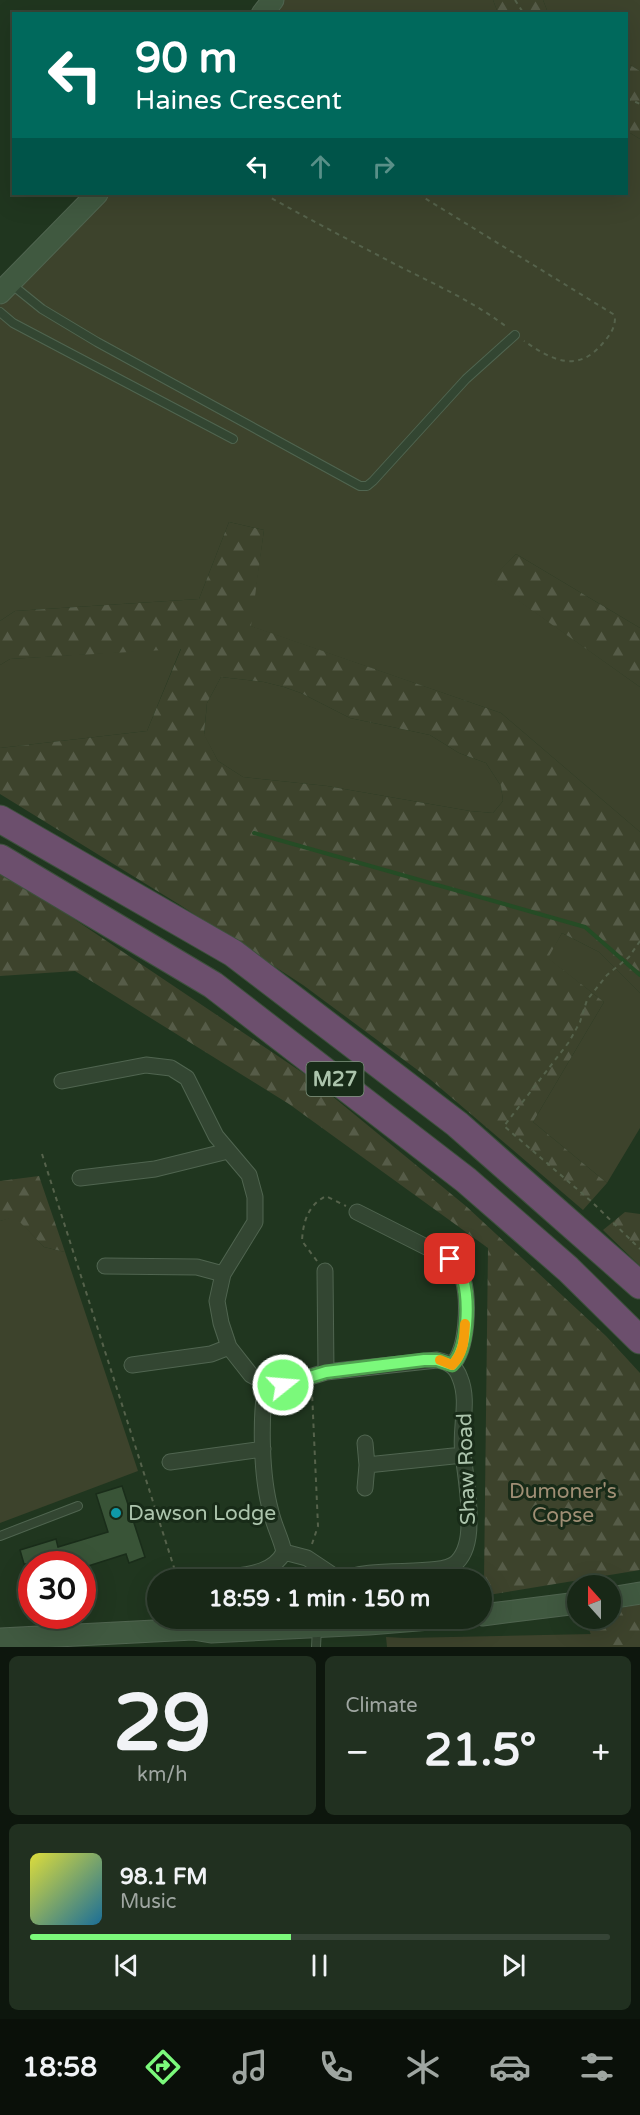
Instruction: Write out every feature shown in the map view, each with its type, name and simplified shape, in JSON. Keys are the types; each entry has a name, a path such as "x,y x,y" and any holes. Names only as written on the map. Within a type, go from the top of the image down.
{"highway":[{"name":"M27","path":"0,819 233,953 457,1124 640,1285"},
{"name":"M27","path":"0,858 213,985 466,1180 568,1269 640,1340"}],"main road":[{"path":"263,12 273,0"},
{"path":"4,286 97,195"},
{"path":"621,1596 640,1593"},
{"path":"492,1614 567,1604"},
{"path":"12,1642 193,1629 211,1632 322,1630"},
{"path":"129,1647 211,1632"}],"street":[{"path":"62,1081 146,1065 171,1068 187,1078 216,1136 249,1175 255,1197 255,1222 223,1274 217,1300 221,1323 229,1347 251,1375 266,1383 283,1385 319,1374 424,1360 437,1360 452,1365 459,1357 464,1341 466,1307 464,1282 459,1270 450,1259 357,1212"},
{"path":"80,1178 155,1169 228,1151"},
{"path":"105,1266 197,1267 223,1274"},
{"path":"319,1374 325,1271"},
{"path":"132,1365 211,1354 229,1347"},
{"name":"Shaw Road","path":"437,1569 453,1565 464,1554 469,1524 466,1466 463,1455 464,1394 460,1377 452,1365"},
{"path":"266,1383 263,1400 263,1449 271,1512 284,1552 270,1569"},
{"path":"365,1443 367,1465 365,1488"},
{"path":"170,1462 263,1449"},
{"path":"367,1465 463,1455"},
{"name":"Shaw Road","path":"284,1552 307,1558 324,1569"}],"lane":[{"path":"4,286 97,342 360,486 366,486 373,481 466,379 515,334"},
{"path":"0,312 13,323 233,438"},
{"path":"0,1536 78,1506"}],"path":[{"path":"266,195 322,228 479,309 556,359 580,361 599,348 610,335 616,322 613,314 420,195"},
{"path":"640,941 629,957 607,975 586,999 580,1022 569,1042 504,1126 592,1202 640,1249"},
{"path":"42,1154 175,1569"},
{"path":"325,1271 302,1241 302,1228 308,1212 318,1200 326,1196 336,1199 357,1212"},
{"path":"307,1558 318,1526 319,1374"}],"green space":[{"path":"282,0 493,0 498,12 273,12"},
{"path":"493,0 543,0 548,12 498,12"},
{"path":"543,0 640,0 640,71 628,64 628,12 548,12"},
{"path":"628,64 640,71 640,139 628,132"},
{"path":"628,132 640,139 640,628 516,554 490,580 640,687 640,832 501,713 250,626 264,530 229,522 199,599 15,611 0,621 0,305 104,195 628,195"},
{"path":"229,522 264,530 251,626 501,713 640,832 640,993 599,952 562,933 548,958 604,1002 533,1122 607,1183 583,1210 431,1080 303,985 180,905 0,794 0,748 147,731 181,649 10,659 0,665 0,621 15,611 199,599","holes":["221,677 264,682 301,693 350,718 430,735 459,753 486,763 501,786 503,801 493,813 470,811 327,786 243,777 218,761 204,734 207,703"]},
{"path":"516,554 640,628 640,687 489,580"},
{"path":"181,648 147,731 0,748 0,665 10,659"},
{"path":"221,677 264,682 284,687 350,718 430,735 459,753 486,763 501,786 503,801 493,813 470,811 327,786 243,777 218,761 204,735 207,703"},
{"name":"Dumoner's Copse","path":"0,872 16,880 309,1077 467,1207 606,1336 640,1373 640,1570 610,1575 567,1575 567,1582 492,1594 492,1569 484,1569 488,1248 289,1104 75,971 0,976"},
{"path":"562,933 599,952 640,993 640,1128 607,1183 533,1122 604,1002 547,958"},
{"path":"39,1176 65,1252 44,1247 15,1217 0,1221 0,1181"},
{"path":"625,1212 640,1214 640,1266 603,1230"},
{"path":"15,1216 44,1247 65,1252 138,1471 0,1523 0,1221"},
{"path":"640,1604 640,1645 595,1645 589,1629 621,1629 621,1608"},
{"path":"640,1633 640,1647 387,1647 386,1637 405,1638"}],"building":[{"name":"Dawson Lodge","path":"122,1486 145,1557 129,1563 126,1554 96,1564 96,1551 20,1551 56,1539 58,1547 108,1532 96,1494"}],"waterway":[{"path":"254,833 585,927 640,975"}],"slow traffic":[{"path":"440,1360 452,1365 459,1357 464,1341 465,1324"}],"place":[{"name":"Dawson Lodge","path":"116,1513"}],"route":[{"path":"283,1385 326,1372 424,1360 445,1361 452,1365 459,1357 464,1341 466,1307 464,1282 459,1270 450,1259"}]}
